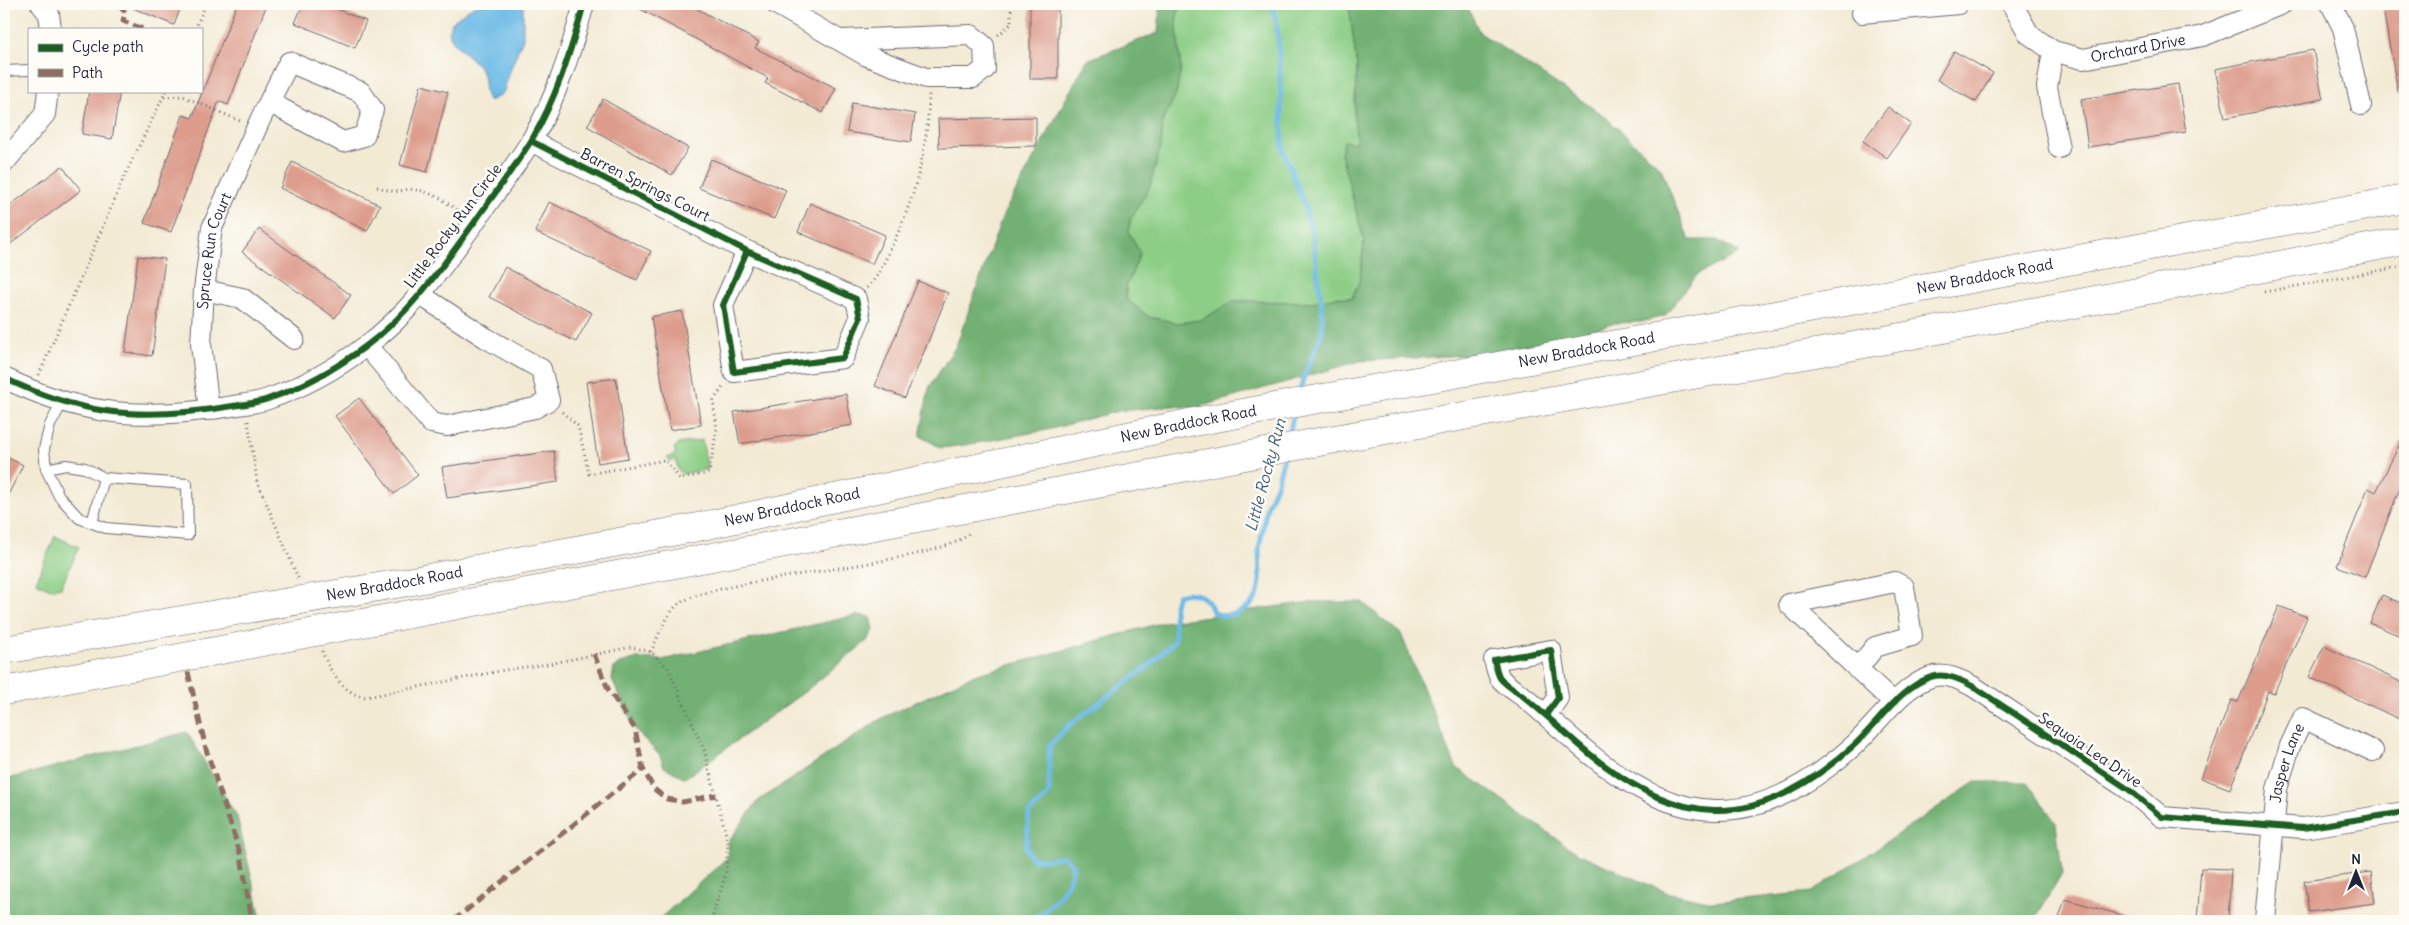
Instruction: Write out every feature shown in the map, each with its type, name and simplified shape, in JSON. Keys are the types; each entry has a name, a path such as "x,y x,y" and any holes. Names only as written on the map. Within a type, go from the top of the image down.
{"main road":[{"name":"New Braddock Road","path":"4,650 343,594 674,532 1194,422 2405,199"},
{"path":"4,691 1324,441 1838,349 2405,241"}],"street":[{"name":"Little Rocky Run Circle","path":"4,378 63,401 104,411 144,416 209,410 266,400 303,385 367,346 419,294 442,267 531,141 549,106 584,4"},
{"path":"776,4 868,56 930,78 973,78 986,69 984,46 971,35 841,40"},
{"path":"1862,13 1958,4"},
{"name":"Orchard Drive","path":"2012,4 2029,34 2052,51 2083,59 2203,36 2282,4"},
{"path":"2332,4 2343,28 2361,105"},
{"path":"2052,51 2046,87 2060,148"},
{"name":"Spruce Run Court","path":"209,410 201,344 204,290 212,228 256,128 269,102 290,62 361,92 373,110 364,136 343,142 269,102"},
{"path":"4,163 45,114 48,92"},
{"name":"Barren Springs Court","path":"531,141 747,251 856,299"},
{"path":"747,251 723,305 734,372 843,358 860,318 856,299"},
{"path":"204,290 242,298 294,339"},
{"path":"367,346 431,423 447,426 535,408 548,400 541,369 486,338 419,294"},
{"path":"1857,669 1875,647 1912,636 1904,586 1895,582 1789,604 1857,669 1894,704"},
{"name":"Sequoia Lea Drive","path":"1546,715 1607,769 1638,789 1670,804 1701,811 1730,810 1761,804 1795,788 1824,770 1853,747 1894,704 1916,685 1932,676 1955,677 1974,687 2128,789 2162,817 2196,818 2273,827 2303,828 2405,812"},
{"name":"Jasper Lane","path":"2273,827 2277,789 2290,746 2303,718 2373,751"},
{"path":"2266,921 2273,827"}],"lane":[{"path":"4,70 28,70"},
{"path":"46,469 66,465 85,468 104,478 187,484 188,535 106,528 79,518 59,496 46,469 44,449 50,425 63,401"},
{"path":"92,523 104,478"}],"path":[{"path":"195,28 206,4"},
{"path":"984,46 1011,24 1011,4"},
{"path":"856,299 875,280 907,212 922,164 930,78"},
{"path":"32,389 125,175 166,92"},
{"path":"163,97 183,96 256,128"},
{"path":"377,187 395,192 409,189 423,191 440,198 473,223"},
{"path":"548,400 578,426 589,474 665,460 680,479 709,473 718,428 713,401 734,372"},
{"path":"244,404 257,481 300,583"},
{"path":"651,652 671,613 679,604 698,594 948,546 962,540 969,534 970,527"},
{"path":"321,646 331,671 341,683 360,697 510,669 549,664 631,647 651,652 668,668 704,750 728,842 726,873 711,921"}],"green space":[{"path":"1158,4 1181,4 1176,19 1181,69 1176,94 1163,120 1161,145 1150,186 1130,220 1129,232 1140,253 1126,288 1126,299 1149,317 1178,323 1201,320 1234,301 1312,302 1336,297 1352,298 1360,279 1364,241 1341,153 1344,141 1357,143 1354,117 1357,67 1349,4 1471,4 1469,10 1480,33 1602,114 1661,168 1689,240 1717,240 1740,253 1697,275 1665,316 1641,322 1615,323 1585,333 1484,354 1360,361 1195,408 1173,406 1118,411 1047,430 941,448 920,436 929,388 956,346 1003,215 1087,60 1158,33 1160,8"},
{"path":"1181,4 1349,4 1357,67 1354,117 1357,143 1341,153 1364,241 1360,279 1352,298 1336,297 1312,302 1234,301 1201,320 1178,323 1149,317 1126,299 1126,288 1140,253 1129,232 1130,220 1150,186 1161,145 1163,120 1176,94 1181,69 1176,19"},
{"path":"702,440 708,469 682,474 678,470 676,459 671,462 667,458 676,454 674,448 678,444"},
{"path":"55,536 79,547 61,587 51,589 36,582"},
{"path":"1310,602 1362,602 1401,634 1456,767 1577,853 1666,892 1713,902 1812,892 1975,782 2027,782 2056,823 2062,873 2034,921 657,921 728,857 728,842 758,801 882,718 971,676 1164,622"},
{"path":"857,615 870,617 874,629 868,640 807,690 685,778 664,767 660,756 635,729 612,680 614,668 632,660 643,658 662,660"},
{"path":"187,732 237,817 262,921 4,921 4,780"}],"water":[{"path":"480,4 519,4 523,6 523,38 504,91 500,96 489,101 482,72 478,65 457,46 449,32 451,25 457,18"}],"building":[{"path":"123,4 182,4 174,25"},
{"path":"237,4 267,4 228,105 219,101 171,232 144,223 183,115 192,118"},
{"path":"303,4 324,4 366,21 355,48 295,23"},
{"path":"631,4 688,4 759,42 755,48 836,88 823,113 765,83 768,78"},
{"path":"1030,4 1058,4 1058,79 1030,79"},
{"path":"2382,4 2405,4 2405,91 2398,92"},
{"path":"2313,50 2323,99 2225,118 2215,69"},
{"path":"1954,51 1993,73 1976,102 1937,80"},
{"path":"2178,84 2186,132 2088,147 2081,99"},
{"path":"421,85 448,92 427,172 400,165"},
{"path":"89,92 120,92 112,139 82,134"},
{"path":"603,99 688,148 672,175 587,126"},
{"path":"852,103 915,114 911,142 847,132"},
{"path":"1888,107 1911,124 1887,158 1863,141"},
{"path":"1036,117 1036,146 939,148 938,119"},
{"path":"711,159 786,190 774,219 699,188"},
{"path":"292,162 380,205 367,231 280,188"},
{"path":"62,166 81,190 4,249 4,210"},
{"path":"549,202 651,251 637,280 535,232"},
{"path":"810,203 885,235 872,264 798,232"},
{"path":"259,229 351,295 335,318 242,252"},
{"path":"138,256 165,259 152,356 125,352"},
{"path":"505,267 592,313 576,342 489,297"},
{"path":"918,281 948,293 905,398 875,386"},
{"path":"682,311 701,425 670,430 651,317"},
{"path":"616,378 628,458 598,463 586,382"},
{"path":"846,394 852,425 740,444 734,412"},
{"path":"359,398 418,475 394,494 335,416"},
{"path":"2405,433 2405,475 2365,577 2337,566 2368,488 2376,492"},
{"path":"554,451 558,482 447,498 442,467"},
{"path":"4,456 23,465 4,503"},
{"path":"2382,595 2405,605 2405,638 2370,623"},
{"path":"2279,606 2307,617 2274,693 2268,691 2230,789 2201,778 2231,700 2238,702"},
{"path":"2324,646 2405,684 2405,707 2399,719 2309,677"},
{"path":"2201,868 2231,869 2228,921 2197,921"},
{"path":"2371,872 2375,903 2309,912 2304,881"},
{"path":"2065,899 2128,917 2127,921 2058,921"}],"waterway":[{"name":"Little Rocky Run","path":"1272,4 1277,25 1283,150 1305,206 1313,238 1322,308 1322,333 1303,379 1299,395"},
{"name":"Little Rocky Run","path":"1288,439 1294,413"},
{"name":"Little Rocky Run","path":"1031,921 1046,910 1064,890 1073,865 1063,856 1046,860 1032,859 1026,848 1029,813 1049,794 1049,747 1069,725 1151,664 1175,640 1174,608 1178,595 1190,593 1200,596 1208,602 1213,612 1221,616 1237,614 1249,606 1257,597 1260,581 1259,549 1267,506 1277,483 1284,457"}],"marked path":[{"path":"119,4 125,12 123,21 140,28"},
{"path":"594,654 608,689 635,729 643,769 654,789 667,799 683,802 716,795"},
{"path":"188,672 206,749 241,856 252,921"},
{"path":"453,921 643,769"}],"cycle path":[{"path":"4,378 28,389 93,409 138,414 170,413 264,400 307,383 343,362 366,346 398,319 426,287 452,254 531,141 555,92 584,4"},
{"path":"531,141 747,251 856,299 860,318 843,358 734,372 723,305 747,251"},
{"path":"1546,715 1558,698 1551,650 1494,660 1499,676 1505,683 1613,772 1648,792 1681,805 1714,810 1748,807 1781,795 1816,776 1852,747 1909,689 1931,677 1942,675 1958,679 1974,687 2128,789 2162,817 2303,828 2405,812"}]}
